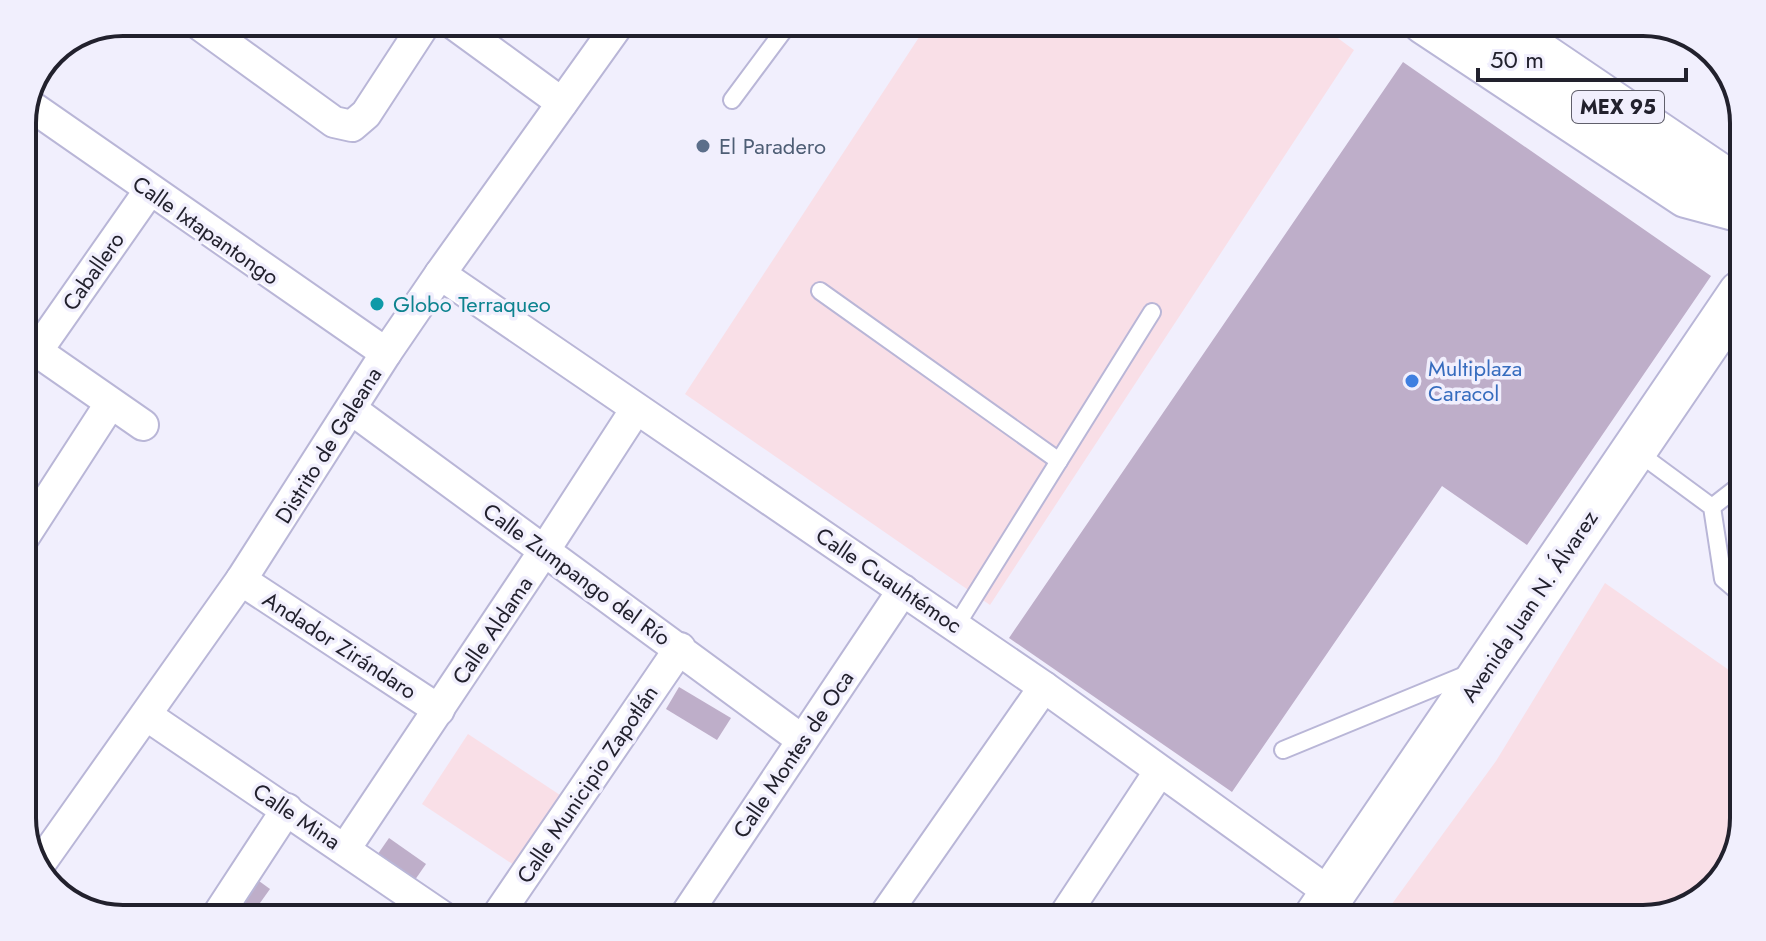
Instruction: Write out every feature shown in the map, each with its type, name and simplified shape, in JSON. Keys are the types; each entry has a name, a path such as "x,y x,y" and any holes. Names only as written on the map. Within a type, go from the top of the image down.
{"main road":[{"path":"1446,36 1686,195 1730,207"},
{"name":"MEX 95","path":"1513,36 1730,183"},
{"path":"1518,36 1592,62 1730,149"},
{"name":"Avenida Juan N. Álvarez","path":"1325,905 1730,309"}],"street":[{"path":"215,36 334,122 352,126 366,114 417,36"},
{"path":"470,36 562,103"},
{"name":"Distrito de Galeana","path":"45,857 241,580 440,274 610,36"},
{"name":"Calle Ixtapantongo","path":"37,111 386,353"},
{"name":"Caballero","path":"36,338 149,191"},
{"name":"Calle Cuauhtémoc","path":"440,274 1044,687 1159,772 1322,905"},
{"path":"36,350 143,425"},
{"path":"36,518 110,404"},
{"name":"Calle Zumpango del Río","path":"351,409 802,740"},
{"name":"Calle Aldama","path":"345,849 636,409"},
{"name":"Andador Zirándaro","path":"241,580 439,710"},
{"name":"Calle Montes de Oca","path":"692,905 903,590"},
{"name":"Calle Municipio Zapotlán","path":"505,905 680,648"},
{"path":"892,905 1044,687"},
{"name":"Calle Mina","path":"146,715 426,905"},
{"path":"1071,905 1159,772"},
{"path":"224,905 287,809"}],"lane":[{"path":"732,100 780,36"},
{"path":"820,291 1059,461"},
{"path":"956,626 1152,312"},
{"path":"1635,450 1712,507 1723,579 1730,585"},
{"path":"1712,507 1730,493"},
{"path":"1283,750 1489,665"}],"shaded area":[{"path":"920,36 1335,36 1354,50 990,605 685,394"},
{"path":"1605,583 1730,671 1730,818 1725,846 1705,880 1687,893 1666,902 1643,905 1391,905 1496,761"},
{"path":"468,734 569,801 523,871 422,804"}],"building":[{"name":"Multiplaza Caracol","path":"1403,62 1711,276 1527,545 1442,486 1232,792 1009,638"},
{"path":"679,687 731,718 717,740 666,709"},
{"path":"389,838 426,864 410,887 373,861"},
{"path":"259,881 270,889 259,905 245,903"}],"place":[{"name":"El Paradero","path":"703,146"},
{"name":"Globo Terraqueo","path":"377,304"},
{"name":"Multiplaza Caracol","path":"1412,381"}]}
